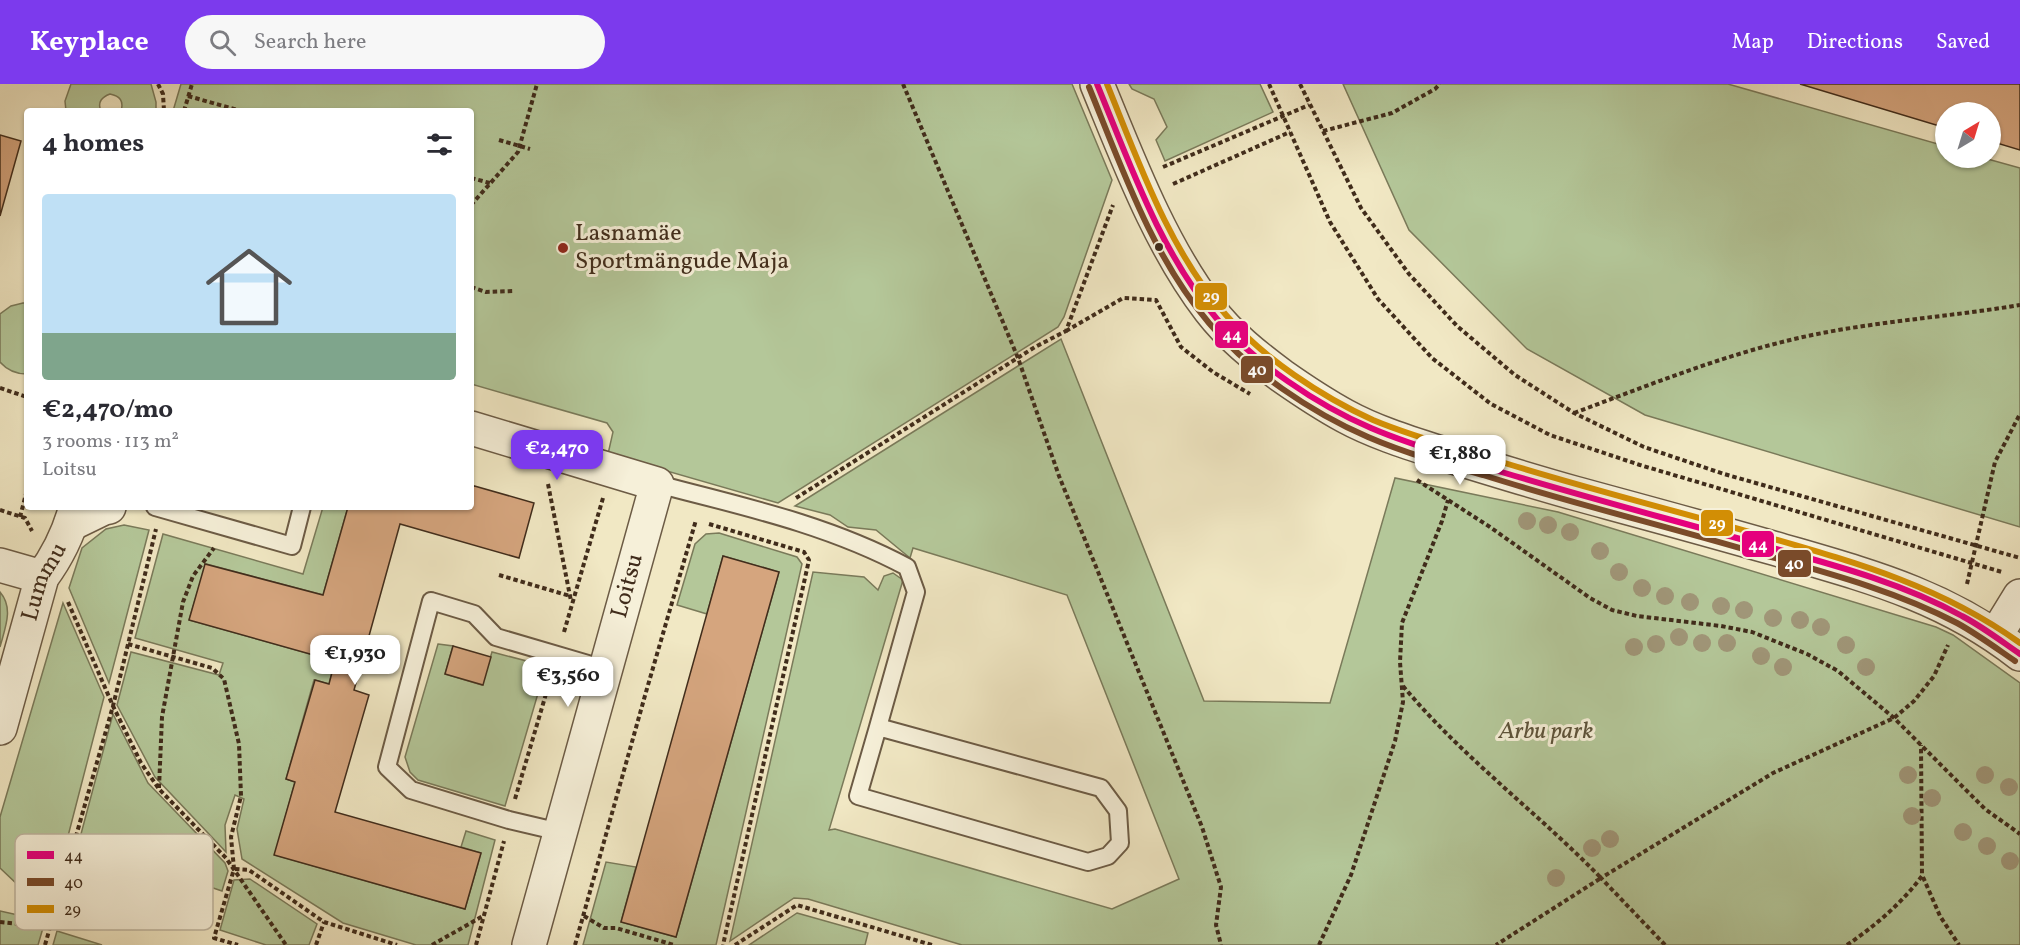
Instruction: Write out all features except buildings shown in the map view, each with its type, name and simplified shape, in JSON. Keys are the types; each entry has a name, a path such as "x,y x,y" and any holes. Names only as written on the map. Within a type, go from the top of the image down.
{"street":[{"path":"1097,84 1151,174 1180,264 1210,309 1228,331 1254,355 1346,417 1378,431 1472,463 1890,583 1959,613 2008,645 2015,585"},
{"path":"474,429 657,484"},
{"name":"Loitsu","path":"529,945 657,484"},
{"path":"74,515 95,510"},
{"name":"Lummu","path":"0,728 53,586 51,566 74,515"},
{"path":"0,565 53,586"}],"lane":[{"path":"657,484 771,513 875,550 907,567 916,592 858,796 1088,862 1108,856 1120,843 1118,811 1101,788 878,727"},
{"path":"166,510 292,546 301,510"},
{"path":"560,832 509,820 411,790 387,768 431,601 474,614 496,637 605,669"}],"path":[{"path":"158,84 163,94 164,108"},
{"path":"185,108 192,84"},
{"path":"474,202 518,152 537,84"},
{"path":"903,84 1018,358 1059,476 1202,827 1221,887 1216,925 1221,945"},
{"path":"1269,84 1330,222 1378,299 1432,358 1491,404 1550,435 1640,465 1973,564 2015,585"},
{"path":"1300,84 1361,208 1409,274 1457,326 1515,375 1574,413 1644,447 1724,474 2020,558"},
{"path":"1323,131 1392,113 1440,84"},
{"path":"188,96 230,108"},
{"path":"771,513 1018,358 1066,331 1119,186 1309,105"},
{"path":"1110,212 1151,174 1290,132"},
{"path":"499,140 530,149"},
{"path":"474,179 490,183"},
{"path":"474,288 486,292 515,291"},
{"path":"1574,413 1679,374 1786,341 1868,326 2020,305"},
{"path":"0,388 24,396"},
{"path":"1496,945 1773,772 1894,718 1914,701 1934,676 1953,634 1973,564 1995,462 2020,414"},
{"path":"1411,477 1509,541 1590,598 1612,610 1637,616 1752,632 1807,654 1838,671 1894,718 1985,809 2020,834"},
{"path":"547,478 572,604"},
{"path":"1318,945 1351,875 1400,722 1403,702 1400,662 1402,623 1448,500"},
{"path":"20,517 24,502"},
{"path":"575,945 696,520"},
{"path":"707,524 804,552 809,560 723,945"},
{"path":"76,834 113,706 157,528 166,531"},
{"path":"159,789 162,717 183,602 193,576 216,545 206,543"},
{"path":"499,575 570,596"},
{"path":"53,586 141,763 159,789 201,834"},
{"path":"128,644 212,668 224,679 240,744 241,796 231,837 234,869 214,938 238,945"},
{"path":"1403,686 1475,762 1554,831 1665,945"},
{"path":"1921,745 1922,876 1940,916 1959,945"},
{"path":"213,847 234,869 286,945"},
{"path":"234,869 249,870 324,922 397,945"},
{"path":"1847,945 1864,934 1910,893 1922,876"},
{"path":"735,945 797,905 932,945"},
{"path":"432,945 484,915"},
{"path":"584,916 604,928 616,928 674,945"},
{"path":"0,922 15,923"},
{"path":"316,945 324,922"},
{"path":"45,945 48,930"}],"green space":[{"path":"71,84 151,84 156,108 121,108 120,100 110,94 101,100 100,108 66,108 65,101"},
{"path":"181,84 1072,84 1112,180 1064,317 1058,327 778,503 608,454 613,432 607,423 474,385 474,108 174,108"},
{"path":"1129,84 1260,84 1273,112 1165,161 1156,140 1167,127 1154,99 1132,89"},
{"path":"1343,84 1728,84 1935,143 1935,168 2001,168 2001,163 2020,168 2020,527 1645,415 1527,349 1409,230"},
{"path":"24,303 24,374 12,371 0,362 0,314 11,306"},
{"name":"Arbu park","path":"1061,339 1204,701 1330,703 1395,478 1558,512 1936,627 1953,635 2020,683 2020,945 962,945 808,899 794,898 730,941 813,572 864,577 878,590 884,576 893,573 903,580 829,830 835,829 1112,909 1179,879 1067,595 913,548 910,558 876,530 848,527 830,515 795,506"},
{"path":"322,510 347,510 323,595 206,564 189,620 335,661 329,684 314,680 286,779 295,782 275,855 465,909 481,853 461,847 466,831 495,840 468,945 416,945 343,923 242,859 237,829 244,799 235,795 225,825 226,852 213,838 213,834 209,834 155,777 117,705 131,652 219,675 223,663 135,638 163,534 303,574"},
{"path":"124,525 149,530 109,683 69,588 82,548 106,529"},
{"path":"719,533 797,557 802,564 716,945 583,945 606,862 636,867 621,922 676,937 779,572 723,556 707,614 677,605 695,544 706,534"},
{"path":"0,592 7,605 7,611 0,647"},
{"path":"63,603 104,697 69,834 15,834 15,882 0,868 0,817"},
{"path":"438,644 453,646 445,674 482,685 492,652 546,666 505,806 418,780 410,772 405,757"},
{"path":"113,714 148,783 197,834 81,834"},
{"path":"213,851 225,863 228,871 222,891 213,888"},
{"path":"250,879 317,924 309,945 266,945 220,930 234,880"},
{"path":"0,911 15,914 15,930 42,930 38,945 0,945"},
{"path":"797,913 868,933 865,945 749,945"},
{"path":"57,931 102,945 53,945"}],"transit line":[{"name":"44","path":"1097,84 1148,206 1179,265 1197,293 1232,335 1268,367 1309,395 1350,419 1428,449 1551,487 1832,565 1885,582 1962,616 2020,654"},
{"name":"29","path":"1107,84 1157,205 1188,263 1206,290 1226,315 1257,346 1314,388 1373,420 1417,436 1558,479 1795,545 1895,577 1958,605 2020,643"},
{"name":"40","path":"1089,87 1140,210 1171,269 1189,297 1209,323 1242,357 1303,403 1368,437 1425,458 1803,566 1907,600 1957,623 2015,661"}],"place":[{"name":"Lasnamäe Sportmängude Maja","path":"563,248"}]}
